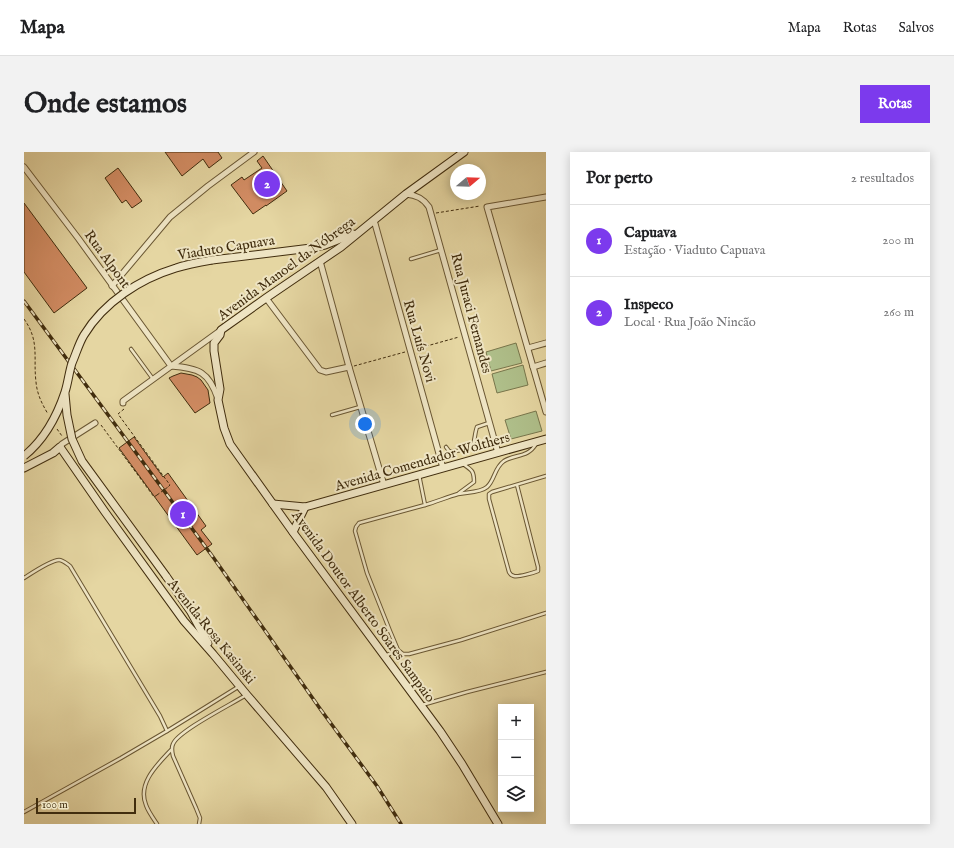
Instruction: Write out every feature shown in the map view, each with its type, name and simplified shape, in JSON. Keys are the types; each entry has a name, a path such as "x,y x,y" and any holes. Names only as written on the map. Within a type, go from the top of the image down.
{"main road":[{"name":"Avenida Manoel da Nóbrega","path":"220,330 341,247 406,194 464,152"},
{"name":"Viaduto Capuava","path":"24,456 37,443 50,426 65,392 73,362 84,335 106,308 121,295 153,276 176,268 212,260 311,248 325,245 358,232"},
{"name":"Avenida Doutor Alberto Soares Sampaio","path":"220,330 220,335 214,343 220,389 218,400 224,428 230,444 440,731 462,764 498,824"},
{"name":"Viaduto Capuava","path":"65,392 71,435 82,460 191,612 214,654"},
{"name":"Avenida Comendador Wolthers","path":"273,504 305,507 546,439"},
{"path":"24,468 53,453 63,445"},
{"name":"Avenida Rosa Kasinski","path":"63,445 105,512 184,621 214,654 239,686 326,787 352,824"},
{"path":"293,532 305,507"}],"street":[{"path":"112,286 170,217 254,152"},
{"name":"Rua Alpont","path":"24,167 171,366"},
{"name":"Rua Juraci Fernandes","path":"406,194 421,198 429,206 432,214 498,453"},
{"path":"546,197 487,207 546,412"},
{"name":"Rua Luís Novi","path":"374,220 443,468"},
{"path":"320,261 349,367 384,485"},
{"path":"266,298 320,370 326,372 349,367"},
{"name":"Avenida Manoel da Nóbrega","path":"124,405 123,401 220,330"},
{"path":"528,348 546,343"},
{"path":"533,367 546,363"},
{"name":"Avenida Doutor Alberto Soares Sampaio","path":"171,366 190,368 199,371 213,386 218,400"},
{"path":"63,445 98,424"}],"lane":[{"path":"411,259 442,250"},
{"path":"131,349 153,380"},
{"path":"332,415 361,406"},
{"path":"446,447 453,451 466,449 473,445 477,427 489,423"},
{"path":"537,442 535,446 526,454 504,461 496,470 492,482 489,486 483,489 457,494 426,505 360,523 356,527 355,531 367,573 398,650 403,654 409,654 461,640 546,613"},
{"path":"457,494 474,482 474,474 471,469 461,463"},
{"path":"419,475 426,505"},
{"path":"516,485 538,571 516,577 511,575 509,572 489,499 489,494 492,492 546,476"},
{"path":"24,578 48,564 59,560 70,566 160,716 167,731"},
{"path":"384,656 398,650"},
{"path":"421,706 467,692 546,672"},
{"path":"24,812 121,758 239,686"},
{"path":"157,824 146,804 144,795 146,783 152,771 171,749 173,742 182,733 247,695"},
{"path":"171,749 200,818 199,824"}],"path":[{"path":"432,214 483,205 487,207"},
{"path":"24,319 29,327 35,343 35,366 38,392 50,418"},
{"path":"98,424 154,497 168,487 170,485 118,414 124,405"},
{"path":"57,428 63,445"}],"green space":[{"path":"516,343 522,363 491,371 486,352"},
{"path":"523,365 528,385 497,393 492,374"},
{"path":"536,411 542,431 511,439 505,420"}],"building":[{"path":"165,152 218,152 222,158 209,168 203,159 182,176"},
{"path":"263,156 287,191 253,214 231,185 242,177 244,180 262,168 257,161"},
{"path":"118,168 142,201 132,208 126,200 122,203 105,178"},
{"path":"24,203 87,288 54,313 24,272"},
{"path":"181,373 197,377 208,390 210,403 195,413 169,378"},
{"path":"134,437 163,477 168,473 206,526 201,530 212,544 197,555 119,448"}],"railway":[{"path":"24,301 213,557 321,710 377,786 401,824"}],"place":[{"name":"Inspeco","path":"267,184"},
{"name":"Capuava","path":"183,514"}]}
